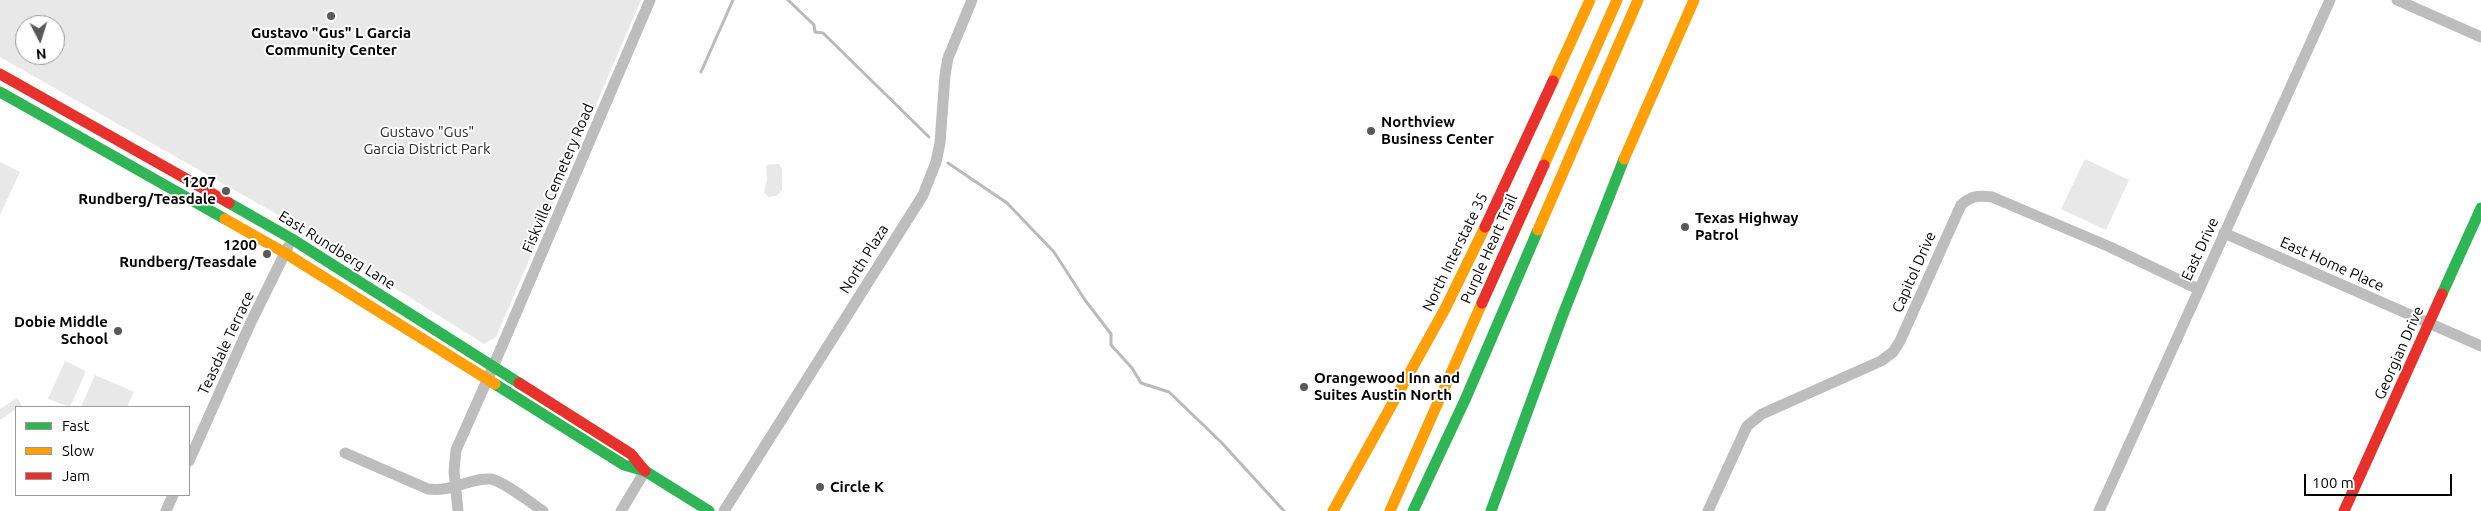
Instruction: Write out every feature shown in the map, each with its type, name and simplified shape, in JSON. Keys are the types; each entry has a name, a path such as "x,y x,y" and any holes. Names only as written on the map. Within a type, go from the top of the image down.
{"main road":[{"name":"North Interstate 35","path":"1333,511 1446,307 1524,146 1590,0"},
{"path":"1548,153 1564,95 1604,0"},
{"name":"Purple Heart Trail","path":"1390,511 1617,0"},
{"path":"1413,511 1466,400 1638,0"},
{"path":"1492,511 1594,232 1694,0"},
{"name":"East Rundberg Lane","path":"0,74 292,239 631,454 644,471"},
{"name":"East Rundberg Lane","path":"0,92 285,253 624,465 644,471 709,511"},
{"path":"104,152 113,138"},
{"path":"210,192 213,214"},
{"name":"Georgian Drive","path":"2344,511 2481,208"}],"street":[{"name":"Fiskville Cemetery Road","path":"458,511 456,450 494,367 650,0"},
{"name":"North Plaza","path":"724,511 923,195 933,170 940,143 948,58 972,0"},
{"name":"East Drive","path":"2099,511 2330,0"},
{"path":"2397,0 2481,37"},
{"name":"Capitol Drive","path":"1708,511 1747,426 1762,414 1881,361 1893,352 1961,205 1969,198 1979,195 1992,197 2110,247 2198,289"},
{"name":"East Home Place","path":"2224,233 2481,346"},
{"name":"Teasdale Terrace","path":"190,458 251,322 292,239"},
{"path":"345,453 428,489 442,491 456,488 469,482 492,479 543,511"},
{"path":"622,511 644,471"},
{"path":"166,511 173,496"}],"green space":[{"name":"Gustavo \"Gus\" Garcia District Park","path":"0,0 641,0 496,337 484,344 287,220 0,57"},
{"path":"2085,159 2129,180 2106,230 2061,209"},
{"path":"0,162 20,172 0,215"},
{"path":"779,164 782,169 782,190 776,196 769,197 764,192 767,180 766,165"},
{"path":"65,361 86,371 70,406 48,399"},
{"path":"95,375 134,392 127,406 81,406"},
{"path":"17,398 22,406 15,406 15,410 0,420 0,409"}],"waterway":[{"path":"701,72 733,0"},
{"path":"788,0 814,25 815,32 823,33 929,137"},
{"path":"948,163 1007,203 1054,252 1085,300 1111,334 1111,345 1132,368 1141,383 1169,392 1221,442 1284,511"}],"traffic: fast":[{"path":"0,92 225,219"},
{"path":"1491,511 1562,317 1624,159"},
{"path":"229,203 292,239 519,383"},
{"path":"2442,294 2481,208"},
{"path":"1413,511 1465,400 1538,230"},
{"path":"495,384 624,465 645,471 709,511"}],"traffic: slow":[{"path":"1553,81 1590,0"},
{"path":"1544,165 1617,0"},
{"path":"1538,230 1638,0"},
{"path":"1624,159 1694,0"},
{"path":"225,219 285,253 495,384"},
{"path":"1333,511 1446,307 1485,227"},
{"path":"1390,511 1482,303"}],"traffic: jam":[{"path":"0,74 229,203"},
{"path":"1485,227 1553,81"},
{"path":"1482,303 1544,165"},
{"path":"2344,511 2442,294"},
{"path":"519,383 631,454 645,471"}],"place":[{"name":"Gustavo \"Gus\" L Garcia Community Center","path":"331,16"},
{"name":"Northview Business Center","path":"1371,131"},
{"name":"1207 Rundberg/Teasdale","path":"226,191"},
{"name":"Texas Highway Patrol","path":"1685,227"},
{"name":"1200 Rundberg/Teasdale","path":"267,254"},
{"name":"Dobie Middle School","path":"118,331"},
{"name":"Orangewood Inn and Suites Austin North","path":"1304,387"},
{"name":"Circle K","path":"820,487"}]}
